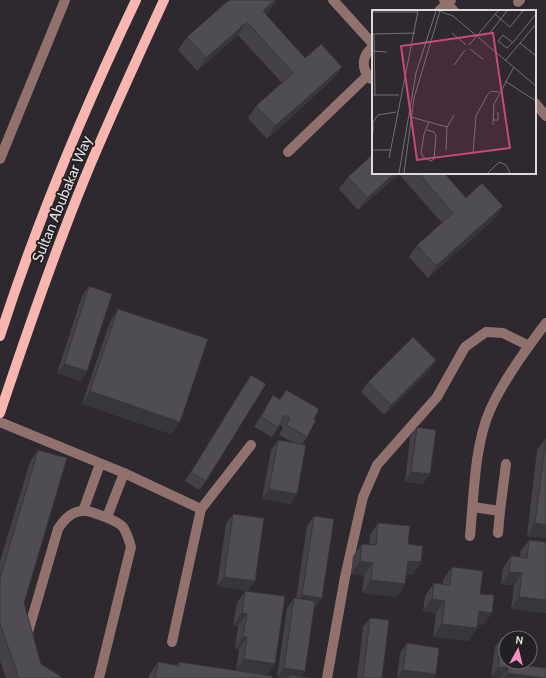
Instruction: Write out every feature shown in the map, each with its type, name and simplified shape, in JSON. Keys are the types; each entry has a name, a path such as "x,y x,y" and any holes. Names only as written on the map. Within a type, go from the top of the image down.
{"main road":[{"name":"Sultan Abubakar Way","path":"0,336 60,170 113,47 136,0"},
{"name":"Sultan Abubakar Way","path":"0,413 33,312 84,179 164,0"}],"street":[{"path":"0,159 66,0"},
{"path":"333,0 372,45"},
{"path":"440,10 449,4"},
{"path":"288,152 370,78 363,65 364,57 372,47"},
{"path":"536,104 546,116"},
{"path":"470,536 476,467 481,438 490,410 508,378 546,322"},
{"path":"327,678 345,577 363,497 377,465 437,397 465,348 486,332 503,333 529,346"},
{"path":"0,422 124,473 201,508"},
{"path":"172,642 201,508 251,445"},
{"path":"83,511 100,464"},
{"path":"498,533 506,464"},
{"path":"107,517 124,473"},
{"path":"473,507 500,511"},
{"path":"30,647 28,632 58,529 72,514 83,511 107,517 122,526 128,535 131,547 99,678"}],"building":[{"path":"229,0 275,0 263,11 305,58 321,44 342,67 275,126 256,106 293,73 247,22 206,58 187,37"},
{"path":"372,155 372,174 394,174 367,198 348,177"},
{"path":"419,174 445,174 466,198 482,183 503,206 436,266 417,245 453,213"},
{"path":"89,286 112,294 87,371 64,364"},
{"path":"118,309 208,339 180,422 90,391"},
{"path":"413,337 436,360 391,405 368,382"},
{"path":"251,375 266,384 206,481 191,472"},
{"path":"286,390 319,409 314,419 316,420 307,437 286,425 290,418 285,415 278,427 261,417 273,395 280,400"},
{"path":"417,427 436,430 430,474 411,472"},
{"path":"546,438 546,525 535,523"},
{"path":"278,440 306,445 297,494 269,489"},
{"path":"38,450 67,458 24,603 41,664 63,678 19,678 0,624 0,578"},
{"path":"233,514 264,518 255,581 224,577"},
{"path":"314,516 334,519 322,598 302,595"},
{"path":"378,523 410,526 408,544 423,546 421,562 408,561 405,584 371,580 373,563 360,561 362,544 376,545"},
{"path":"529,540 546,542 546,600 519,597 522,573 509,572 511,556 527,558"},
{"path":"452,567 483,571 480,594 494,595 492,613 479,611 477,628 442,624 445,601 432,599 434,583 450,585"},
{"path":"245,591 285,596 275,664 244,659 247,637 243,637 247,614 242,613"},
{"path":"294,598 315,601 305,671 284,668"},
{"path":"370,618 389,620 382,678 363,678"},
{"path":"407,643 439,648 436,674 403,670"},
{"path":"158,662 179,666 179,662 272,676 272,678 155,678"},
{"path":"538,667 546,668 546,678 507,673 508,670 538,670"},
{"path":"289,675 312,678 289,678"}]}
